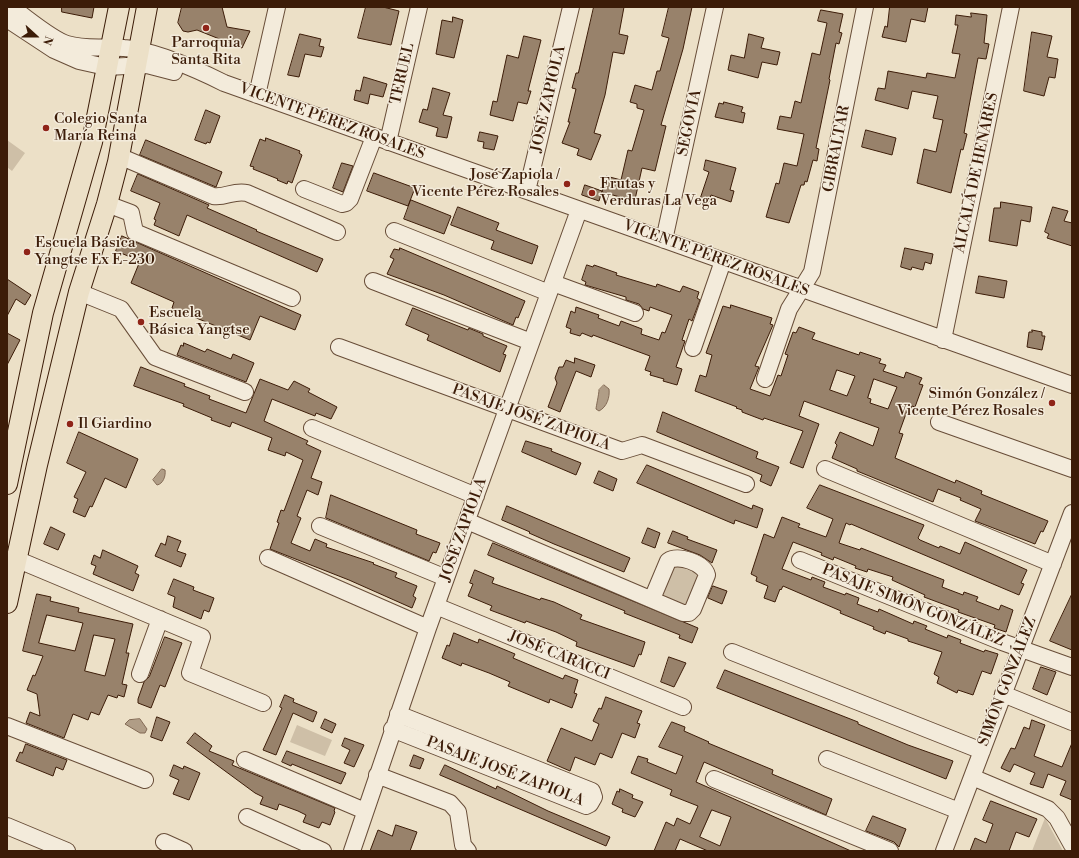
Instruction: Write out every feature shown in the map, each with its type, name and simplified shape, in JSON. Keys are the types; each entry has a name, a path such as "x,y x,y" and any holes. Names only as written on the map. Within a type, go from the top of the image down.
{"main road":[{"path":"7,484 12,434 52,276 92,142 119,7"},
{"path":"7,602 37,465 79,292 107,204 119,156 147,7"},
{"path":"12,434 31,452 37,465"}],"street":[{"name":"VICENTE PÉREZ ROSALES","path":"11,7 65,43 80,48 110,48 199,80 224,83 1072,385"},
{"path":"257,95 277,7"},
{"name":"TERUEL","path":"304,189 342,204 346,203 350,199 381,139 419,7"},
{"name":"JOSÉ ZAPIOLA","path":"527,192 571,7"},
{"name":"SEGOVIA","path":"664,240 715,7"},
{"name":"GIBRALTAR","path":"765,379 789,309 812,272 865,7"},
{"name":"ALCALÁ DE HENARES","path":"943,340 1011,7"},
{"name":"VICENTE PÉREZ ROSALES","path":"7,19 54,50 79,61 106,67 120,67 137,57"},
{"path":"119,156 213,196 224,196 239,191 247,193 337,232"},
{"path":"107,204 131,213 135,232 292,298"},
{"name":"JOSÉ ZAPIOLA","path":"352,851 428,628 579,210"},
{"path":"394,231 551,288 635,313"},
{"path":"694,348 723,261"},
{"path":"373,281 531,342"},
{"path":"79,292 121,309 155,357 245,392"},
{"name":"PASAJE JOSÉ ZAPIOLA","path":"339,347 622,451 642,445 746,484"},
{"path":"939,422 1072,469"},
{"path":"312,428 476,496"},
{"path":"825,469 1053,564"},
{"name":"SIMÓN GONZÁLEZ","path":"944,851 1072,513"},
{"path":"467,521 652,599"},
{"path":"320,526 446,578"},
{"path":"16,558 202,638 190,673 263,703"},
{"path":"268,558 428,628"},
{"name":"PASAJE SIMÓN GONZÁLEZ","path":"800,560 1020,649 1072,667"},
{"name":"JOSÉ CARACCI","path":"436,606 682,707"},
{"path":"140,674 160,619"},
{"path":"732,652 982,751"},
{"path":"1003,694 1072,722"},
{"name":"PASAJE JOSÉ ZAPIOLA","path":"395,722 592,791 594,797 590,804 586,806 395,722"},
{"path":"7,726 145,780"},
{"path":"827,759 959,811"},
{"path":"245,760 365,811"},
{"path":"377,775 450,803 458,812 463,845 468,851"},
{"path":"972,777 1048,809 1057,818 1072,845"},
{"path":"714,779 890,851"},
{"path":"247,817 323,851"},
{"path":"7,826 67,851"},
{"path":"164,842 184,851"}],"shaded area":[{"path":"7,140 25,153 12,171 7,167"},
{"path":"604,385 609,389 609,395 606,404 599,411 596,409 599,390"},
{"path":"162,469 165,470 164,477 161,483 157,485 153,480"},
{"path":"673,564 698,574 685,607 660,597"},
{"path":"140,719 147,729 145,733 140,733 125,724 129,720"},
{"path":"297,725 332,740 325,756 290,742"},
{"path":"1045,818 1063,851 1032,851"}],"building":[{"path":"62,7 94,7 92,18 62,12"},
{"name":"Parroquia Santa Rita","path":"182,7 222,7 227,27 250,31 242,48 197,30 188,32 183,31 178,23"},
{"path":"366,7 383,7 399,11 391,45 358,38"},
{"path":"594,7 624,7 619,34 628,36 624,54 613,52 605,95 594,133 601,135 591,160 577,155 579,149 562,143 570,122 568,122 576,89 572,88 576,73 578,73"},
{"path":"669,7 692,7 683,49 661,125 666,126 655,171 642,168 634,204 619,201 620,197 602,192 606,176 621,180 628,150 632,151 644,110 637,108 637,104 630,102 635,85 652,90 657,71 660,71 669,38 662,36"},
{"path":"890,7 928,7 925,22 911,19 906,42 882,37 885,26 887,27"},
{"path":"821,10 843,14 839,32 842,33 839,44 836,43 816,148 819,149 817,161 813,160 807,182 805,181 804,185 801,185 789,223 766,217 776,183 779,184 784,163 797,166 804,134 777,129 780,116 791,118 795,101 801,103 812,53 820,55 827,23 818,21"},
{"path":"971,13 987,15 984,43 989,44 986,59 978,58 964,133 967,134 963,150 961,149 951,193 917,183 924,149 936,152 943,120 933,118 938,96 912,91 908,109 875,100 878,88 885,89 888,71 926,78 927,73 955,78 960,54 952,53 958,25 955,25 956,15 971,17"},
{"path":"453,17 463,20 454,58 436,54 442,20 452,22"},
{"path":"1032,32 1052,36 1047,57 1058,59 1055,78 1049,77 1044,96 1024,91"},
{"path":"300,34 321,39 319,46 324,47 321,57 305,54 299,77 288,75"},
{"path":"749,34 764,38 761,48 780,52 777,65 762,62 758,78 728,70 731,55 744,58"},
{"path":"524,36 541,40 528,91 531,91 527,104 518,102 513,121 490,115 493,101 497,102 507,55 518,58"},
{"path":"364,77 387,84 383,97 370,94 368,104 354,100 356,90 360,91"},
{"path":"433,88 450,93 443,115 452,117 447,138 436,136 438,128 419,122 423,109 427,110"},
{"path":"724,102 743,107 741,112 745,113 743,123 715,117 719,103 723,104"},
{"path":"206,110 220,116 210,143 207,142 206,144 195,140"},
{"path":"866,130 896,138 892,155 862,147"},
{"path":"480,132 498,136 494,150 483,148 484,142 478,141"},
{"path":"266,138 300,151 299,153 302,155 292,183 288,181 287,184 277,180 278,179 253,169 254,167 250,166 260,139 265,141"},
{"path":"146,140 222,172 216,187 140,155"},
{"path":"706,160 736,168 730,190 734,191 731,202 711,195 709,202 700,199 709,172 704,170"},
{"path":"342,163 353,166 343,192 333,188"},
{"path":"374,173 415,188 408,206 367,191"},
{"path":"138,174 209,205 207,208 257,230 256,231 323,259 317,272 187,215 179,236 154,225 156,220 154,219 160,203 131,191"},
{"name":"Frutas y Verduras La Vega","path":"585,185 602,191 599,201 582,195"},
{"path":"411,200 451,216 444,234 404,219"},
{"path":"1001,202 1032,207 1030,222 1021,220 1017,246 989,241 994,208 1000,208"},
{"path":"458,207 499,223 496,230 538,246 532,264 491,249 494,241 451,225"},
{"path":"1053,207 1068,211 1064,221 1072,223 1072,246 1047,238 1049,234 1045,232"},
{"path":"122,236 301,315 295,330 260,316 250,340 172,308 174,302 131,283 140,261 116,251"},
{"path":"400,248 525,301 518,318 516,317 513,325 444,295 387,274 394,259 390,257 394,249 399,250"},
{"path":"905,248 933,254 931,264 925,262 923,270 912,267 911,270 901,267"},
{"path":"587,265 593,267 594,265 617,273 616,275 656,287 657,284 680,292 683,286 699,292 697,298 700,300 692,321 689,319 682,340 685,341 676,367 682,369 677,385 650,375 651,372 645,370 650,356 593,335 592,337 582,333 580,336 570,333 571,329 566,327 571,311 575,313 576,307 599,315 598,318 619,326 621,321 642,329 641,334 659,340 662,332 665,333 672,315 650,307 649,311 643,309 639,304 626,300 626,297 585,285 586,282 582,280"},
{"path":"979,276 1007,281 1004,298 976,293"},
{"path":"7,279 31,295 25,305 16,299 7,316"},
{"path":"731,305 772,318 770,324 773,325 755,366 759,367 750,389 770,396 778,375 781,376 788,355 785,354 793,332 796,333 799,327 815,333 812,339 859,355 860,352 881,359 879,363 886,365 883,371 904,378 906,372 922,378 919,384 923,385 915,407 912,406 909,412 907,411 899,433 903,434 895,458 955,483 956,480 982,491 981,494 1048,521 1035,544 975,521 981,509 960,500 961,498 938,489 933,502 857,471 857,469 832,458 837,445 835,443 840,432 873,446 879,428 804,401 799,416 819,424 803,468 790,463 803,431 764,418 763,420 742,412 742,410 736,408 737,407 695,391 700,375 706,377 712,355 706,353 723,306 730,308","holes":["837,370 855,376 847,396 830,390","874,379 897,387 888,409 870,403 871,399 868,398"]},
{"path":"413,308 468,330 469,328 483,334 483,336 507,346 503,354 506,355 500,372 427,340 429,335 406,325"},
{"path":"1032,330 1042,332 1042,336 1045,336 1042,350 1027,347 1029,332 1032,332"},
{"path":"7,333 20,340 7,365"},
{"path":"184,343 205,352 207,349 231,359 233,354 254,363 246,382 177,355 181,345 183,346"},
{"path":"575,358 595,365 591,377 576,371 560,412 548,407 557,383 555,378 559,367 563,367 566,360 574,363"},
{"path":"141,367 185,384 184,386 210,396 209,399 246,413 260,379 288,390 294,381 310,389 308,392 337,407 331,419 316,413 315,416 272,399 264,421 308,441 306,444 321,451 311,478 322,482 318,495 307,490 297,516 301,518 291,543 310,551 315,539 327,544 326,547 374,563 373,564 397,573 395,577 417,586 413,596 416,598 412,608 349,580 270,549 279,523 277,522 281,510 284,511 303,460 286,452 285,456 268,450 272,438 232,422 230,427 211,420 212,418 183,406 184,404 134,386"},
{"path":"663,412 758,452 756,458 779,467 771,486 760,481 762,475 657,432"},
{"path":"79,432 138,459 126,488 105,478 92,507 90,506 85,517 73,512 78,499 74,497 86,472 67,463"},
{"path":"526,441 552,449 551,451 581,463 576,475 522,452"},
{"path":"647,465 752,509 753,505 763,509 757,528 735,520 734,524 637,483"},
{"path":"599,471 617,479 613,491 594,483"},
{"path":"820,485 924,525 918,538 939,548 940,546 960,554 965,542 1027,570 1021,583 1024,584 1019,595 851,524 846,523 839,543 860,550 861,548 944,580 942,587 963,595 964,592 978,597 976,601 999,610 1001,605 1013,610 1006,632 994,628 995,625 958,612 959,610 924,597 925,595 892,580 893,577 868,569 867,572 855,568 856,566 834,557 833,560 821,555 822,553 793,542 782,569 811,580 812,577 825,582 823,587 845,595 846,593 859,598 857,604 878,612 879,609 913,624 914,621 927,626 925,629 947,638 948,635 961,640 960,643 984,652 985,650 998,654 991,674 982,671 973,695 958,690 957,693 937,683 939,677 934,674 942,652 908,641 908,639 886,631 885,634 873,629 874,627 840,613 841,611 783,586 781,590 780,589 775,602 764,598 768,586 756,581 757,577 751,574 764,534 774,538 782,517 800,524 798,527 826,537 833,519 807,508"},
{"path":"331,495 417,530 416,534 440,543 436,553 433,552 429,561 326,518"},
{"path":"507,506 630,558 624,572 554,544 502,520"},
{"path":"51,527 65,534 58,550 44,544"},
{"path":"648,528 660,533 655,548 642,543"},
{"path":"673,531 688,537 687,539 717,550 712,563 700,555 668,543"},
{"path":"168,536 181,541 177,551 186,554 181,567 155,556 161,543 165,545"},
{"path":"493,543 698,628 692,643 679,638 680,635 624,613 625,611 488,555"},
{"path":"103,550 138,566 135,573 139,575 133,591 93,574 96,566 91,564 94,555 100,558"},
{"path":"475,570 494,578 492,583 540,600 541,598 554,602 582,615 580,619 645,642 641,655 639,654 634,667 576,646 577,642 556,632 526,621 525,623 490,610 492,606 468,596 473,584 470,583"},
{"path":"174,579 194,587 193,590 214,598 209,612 204,610 201,619 173,607 175,597 168,594"},
{"path":"713,586 727,591 722,604 708,598"},
{"path":"37,594 51,597 50,601 79,608 78,612 133,624 126,653 129,653 122,684 127,685 124,697 118,695 117,698 108,695 99,715 91,712 88,720 73,714 64,738 26,723 30,712 40,716 37,694 27,690 33,675 35,676 43,656 23,651","holes":["47,615 83,623 75,651 39,643","94,635 115,639 105,676 85,671"]},
{"path":"1072,594 1072,650 1050,641"},
{"path":"454,633 478,643 479,639 515,654 513,658 563,679 565,675 578,680 574,693 577,694 572,708 550,699 549,703 508,686 510,682 489,673 462,663 461,666 442,658"},
{"path":"165,637 182,643 165,687 160,685 151,708 138,703 138,699 144,682 149,677"},
{"path":"669,657 686,663 674,687 661,682"},
{"path":"1041,667 1056,672 1047,695 1033,689"},
{"path":"725,670 858,722 858,724 908,745 953,761 946,779 717,688"},
{"path":"285,695 294,699 293,702 317,712 313,722 293,713 276,755 263,750 282,708 280,707"},
{"path":"606,697 642,711 637,723 640,724 635,738 622,733 612,758 600,753 595,765 575,757 570,771 547,761 561,728 592,741 599,724 593,721 599,708 601,709"},
{"path":"157,717 170,722 162,741 151,737"},
{"path":"325,719 336,724 332,733 321,728"},
{"path":"1032,720 1045,725 1034,756 1062,767 1072,743 1072,800 1060,795 1066,781 1048,774 1043,788 1030,784 1035,773 1014,764 1010,772 1001,768 1011,748 1015,749 1024,727 1029,729"},
{"path":"672,722 685,727 684,731 709,742 708,743 773,770 772,774 832,799 826,815 704,762 696,782 851,851 708,851 680,839 675,851 654,851 666,822 674,826 677,818 690,824 698,806 670,795 672,790 631,773 638,756 648,759 647,762 676,774 683,756 659,747","holes":["712,810 731,817 720,846 700,837"]},
{"path":"195,733 212,746 209,751 234,761 232,765 335,808 330,825 322,822 319,828 303,822 306,815 298,811 279,804 277,810 260,804 263,797 255,793 187,743"},
{"path":"345,738 364,745 354,767 344,763 350,750 342,746"},
{"path":"26,744 67,760 63,770 56,767 53,776 16,761"},
{"path":"287,751 346,773 341,784 292,764 291,766 282,762"},
{"path":"414,755 424,759 420,769 410,766"},
{"path":"174,765 183,769 184,766 200,773 189,800 173,794 179,780 170,776"},
{"path":"445,765 496,789 497,786 548,811 610,837 606,846 440,775"},
{"path":"620,789 633,795 632,798 643,802 635,817 622,812 623,809 612,804 617,791 619,792"},
{"path":"991,801 1037,819 1029,837 1016,832 1009,851 970,851 975,838 986,843 993,824 983,820"},
{"path":"873,816 906,829 899,847 894,842 866,831"},
{"path":"396,825 417,832 410,851 370,851 378,830 392,836"}],"place":[{"name":"Parroquia Santa Rita","path":"206,28"},
{"name":"Colegio Santa María Reina","path":"46,128"},
{"name":"José Zapiola / Vicente Pérez Rosales","path":"567,184"},
{"name":"Frutas y Verduras La Vega","path":"592,193"},
{"name":"Escuela Básica Yangtse Ex E-230","path":"27,252"},
{"name":"Escuela Básica Yangtse","path":"141,322"},
{"name":"Simón González / Vicente Pérez Rosales","path":"1052,403"},
{"name":"Il Giardino","path":"70,424"}]}
